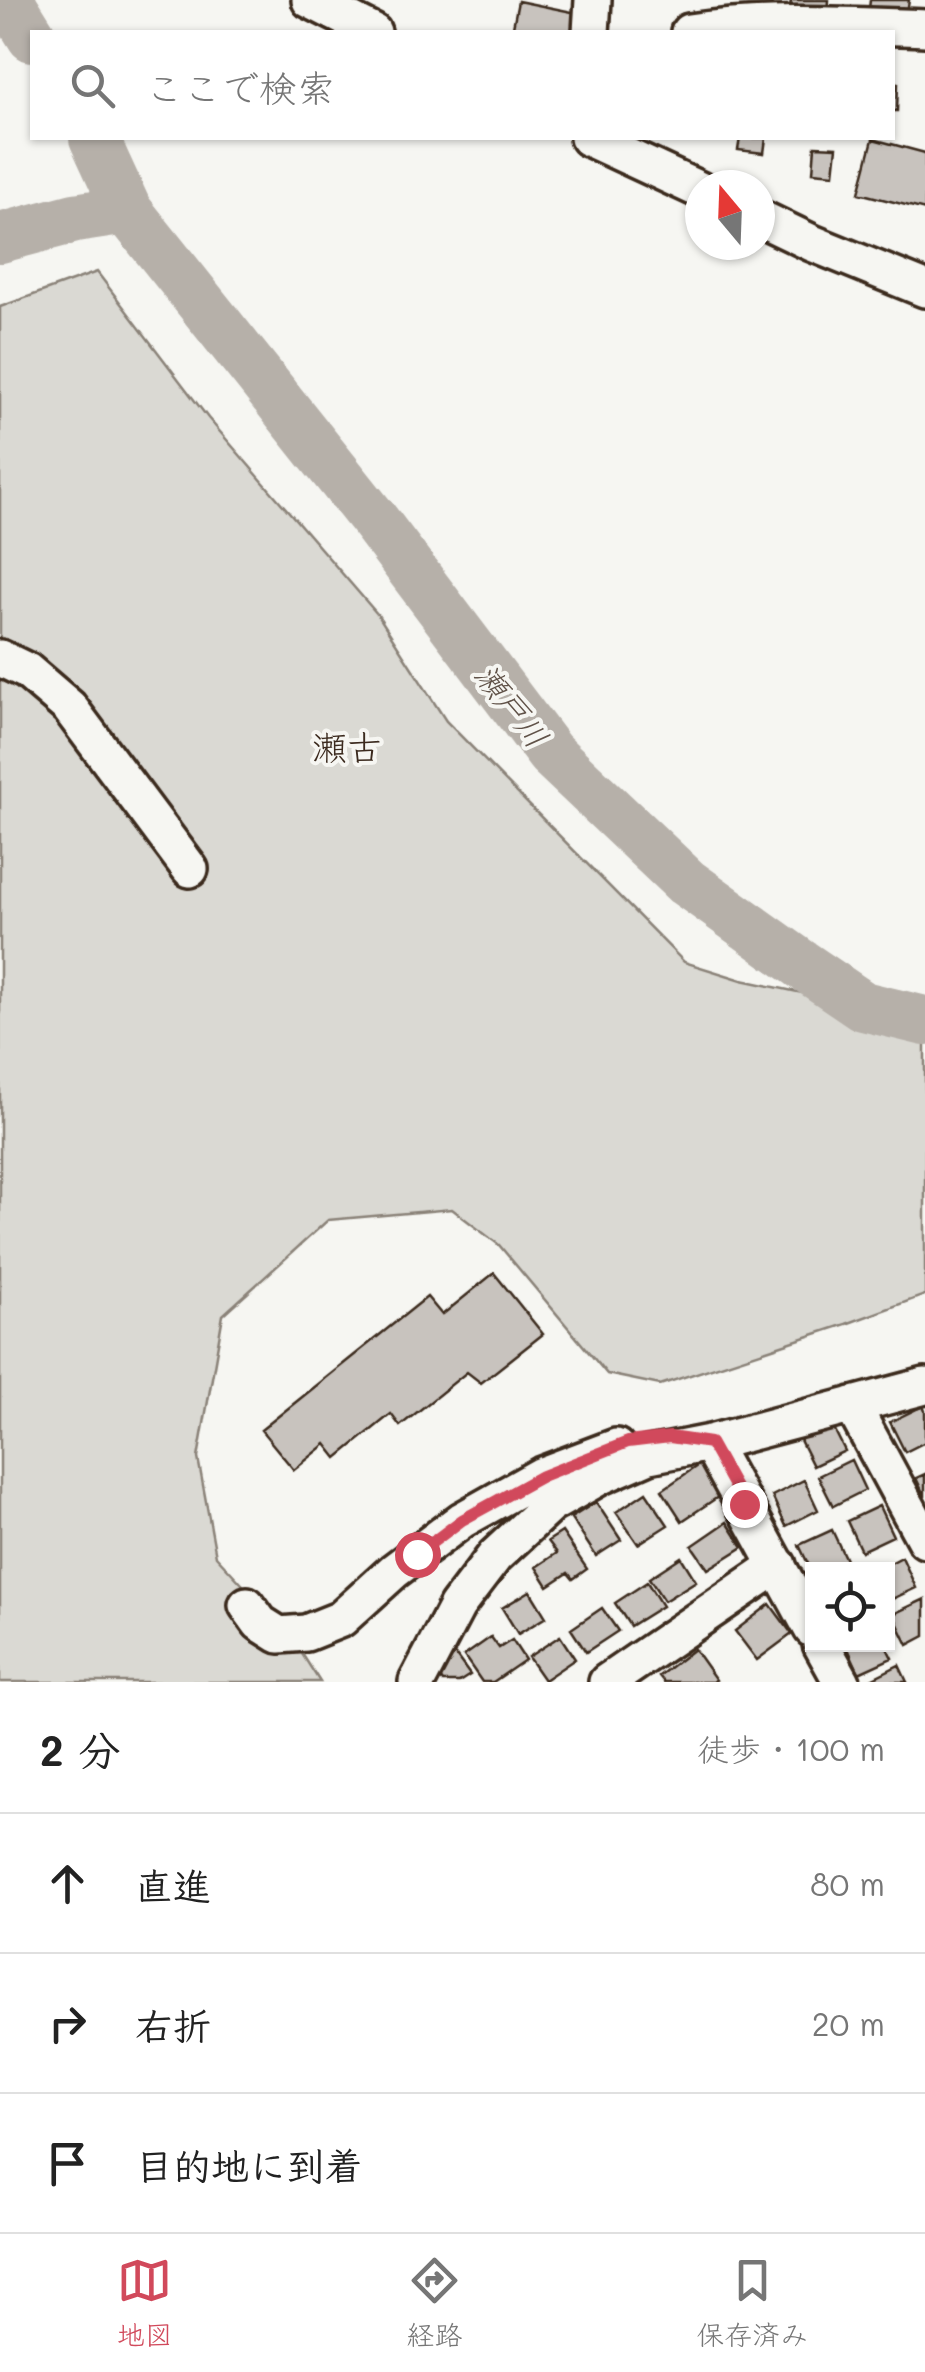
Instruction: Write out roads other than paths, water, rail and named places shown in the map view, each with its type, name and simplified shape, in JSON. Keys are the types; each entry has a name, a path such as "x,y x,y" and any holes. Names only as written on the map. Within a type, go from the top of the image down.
{"street":[{"path":"310,0 369,30"},
{"path":"591,30 593,0"},
{"path":"702,30 827,24 925,28"},
{"path":"592,140 685,183"},
{"path":"775,225 925,290"},
{"path":"0,658 28,671 69,706 190,869"},
{"path":"417,1682 457,1606 495,1556 550,1505 649,1454 710,1443 925,1386"},
{"path":"852,1405 925,1540"},
{"path":"247,1606 260,1623 279,1635 306,1633 341,1619 394,1571 462,1520 542,1476 628,1442 670,1437 710,1443"},
{"path":"710,1443 805,1615"},
{"path":"608,1682 778,1565"},
{"path":"825,1652 842,1682"}],"waterway":[{"name":"瀬戸川","path":"9,0 30,34"},
{"name":"瀬戸川","path":"95,140 127,210 371,516 550,753 686,882 863,1006 925,1021"},
{"path":"0,238 75,218 127,210"}],"district":[{"name":"瀬古","path":"347,746"}]}
